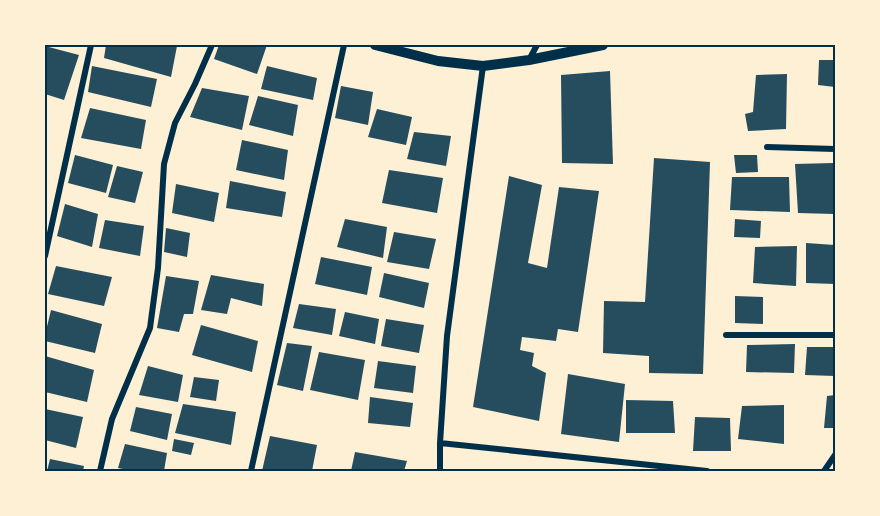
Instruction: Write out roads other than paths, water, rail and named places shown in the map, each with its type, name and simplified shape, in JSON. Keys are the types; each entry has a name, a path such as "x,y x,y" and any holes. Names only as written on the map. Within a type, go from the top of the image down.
{"street":[{"path":"45,256 91,45"},
{"path":"100,471 112,419 150,328 158,268 164,164 175,123 212,45"},
{"path":"251,471 344,45"},
{"path":"375,45 438,61 483,66 529,60 603,45"},
{"path":"529,60 537,45"},
{"path":"440,471 447,336 483,66"},
{"path":"767,147 835,149"},
{"path":"726,335 835,335"},
{"path":"440,443 707,471"},
{"path":"824,471 835,456"}]}
